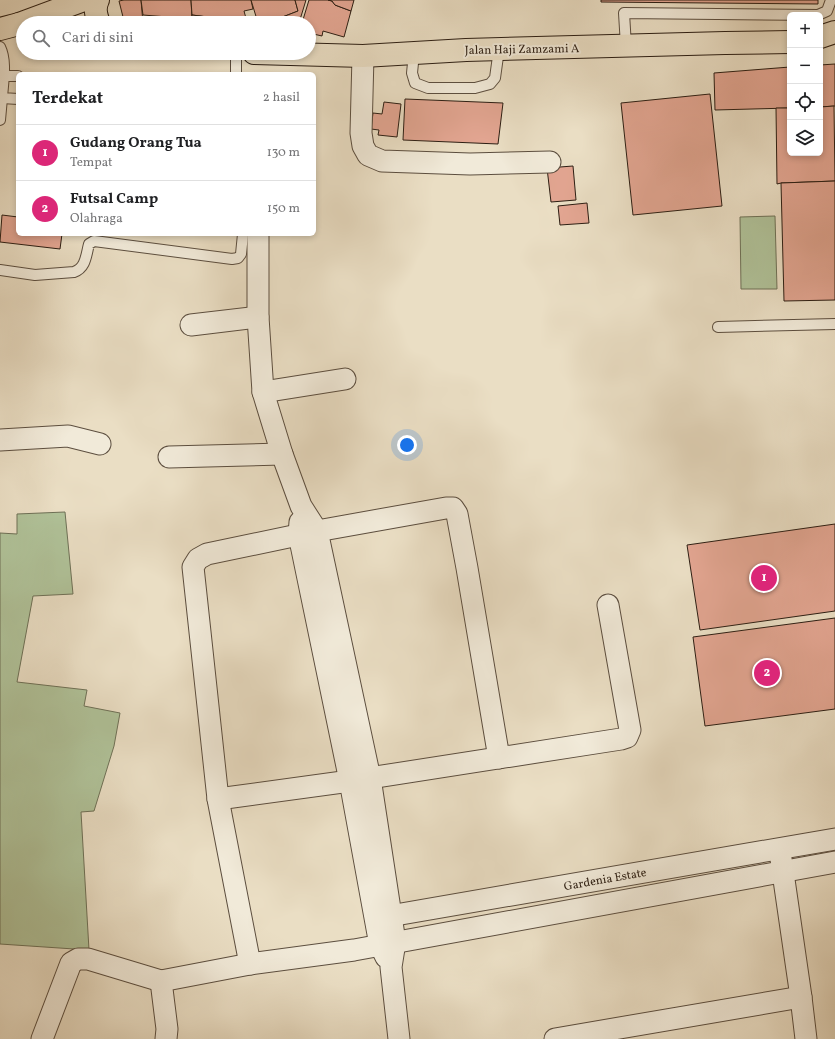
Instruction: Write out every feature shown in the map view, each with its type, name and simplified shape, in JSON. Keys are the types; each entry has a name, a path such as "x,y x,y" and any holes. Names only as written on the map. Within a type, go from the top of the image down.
{"highway":[{"path":"41,16 84,0"},
{"path":"96,16 96,5 98,0"},
{"path":"823,36 835,32"},
{"name":"Jalan Haji Zamzami A","path":"316,55 363,56 499,49 787,42"},
{"path":"823,45 835,46"}],"street":[{"path":"363,56 361,133 363,146 368,155 382,161 470,164 550,162"},
{"path":"258,236 258,317 263,392 282,454 301,506 370,778 383,917 391,967 399,1039"},
{"path":"191,325 258,317"},
{"path":"263,392 345,379"},
{"path":"0,440 68,436 100,444"},
{"path":"169,457 282,454"},
{"path":"250,964 218,799 193,567 198,559 207,554 308,533 453,508 457,514 467,568 499,758"},
{"path":"308,533 350,781 383,917"},
{"path":"218,799 370,778 627,737 630,730 608,605"},
{"name":"Gardenia Estate","path":"383,917 835,839"},
{"path":"780,849 806,1039"},
{"name":"Gardenia Estate","path":"161,981 250,964 354,950 835,862"},
{"path":"42,1039 71,963 78,959 88,959 161,981 167,1029 166,1039"},
{"path":"554,1039 801,998"}],"lane":[{"path":"626,46 624,13 818,15 827,10 831,0"},
{"path":"0,47 2,52 2,98 0,120"},
{"path":"414,53 412,73 416,83 428,88 475,88 490,84 495,78 499,49"},
{"path":"236,60 236,72"},
{"path":"2,76 16,76"},
{"path":"2,98 16,99"},
{"path":"0,270 35,275 74,272 83,267 89,244 94,241 232,259 238,258 241,254 244,236"},
{"path":"718,327 835,324"}],"green space":[{"path":"775,216 777,289 741,289 740,217"},
{"path":"65,512 73,594 33,596 17,682 87,690 84,706 120,713 114,746 94,811 81,812 89,950 0,944 0,533 17,534 17,514"}],"building":[{"path":"141,0 142,16 123,16 119,1"},
{"path":"141,0 191,0 192,16 143,15"},
{"path":"191,0 251,0 253,9 244,11 245,16 192,15"},
{"path":"251,0 295,0 298,11 285,16 256,16"},
{"path":"295,0 306,0 301,16 285,16 298,11"},
{"path":"309,0 332,1 335,5 351,11 344,37 323,31 322,36 316,35 316,16 304,16"},
{"path":"328,0 354,0 351,11 335,5 332,1"},
{"path":"601,0 818,0 818,4 601,2"},
{"path":"835,64 835,106 823,107 823,65"},
{"path":"787,67 787,108 715,110 714,73"},
{"path":"710,94 722,206 633,215 621,103"},
{"path":"405,99 503,103 498,144 403,140"},
{"path":"384,102 401,104 397,137 378,135 379,130 371,129 373,113 382,114"},
{"path":"834,106 835,181 777,184 776,108 787,108 787,156 823,156 823,107"},
{"path":"573,166 576,200 551,202 547,168"},
{"path":"835,181 835,300 784,301 781,183"},
{"path":"587,203 589,223 560,225 558,206"},
{"path":"2,215 16,217 16,236 62,236 60,249 0,242"},
{"path":"835,524 835,611 700,630 687,545"},
{"path":"835,618 835,709 705,726 693,637"}],"place":[{"name":"Gudang Orang Tua","path":"764,578"},
{"name":"Futsal Camp","path":"767,673"}]}
